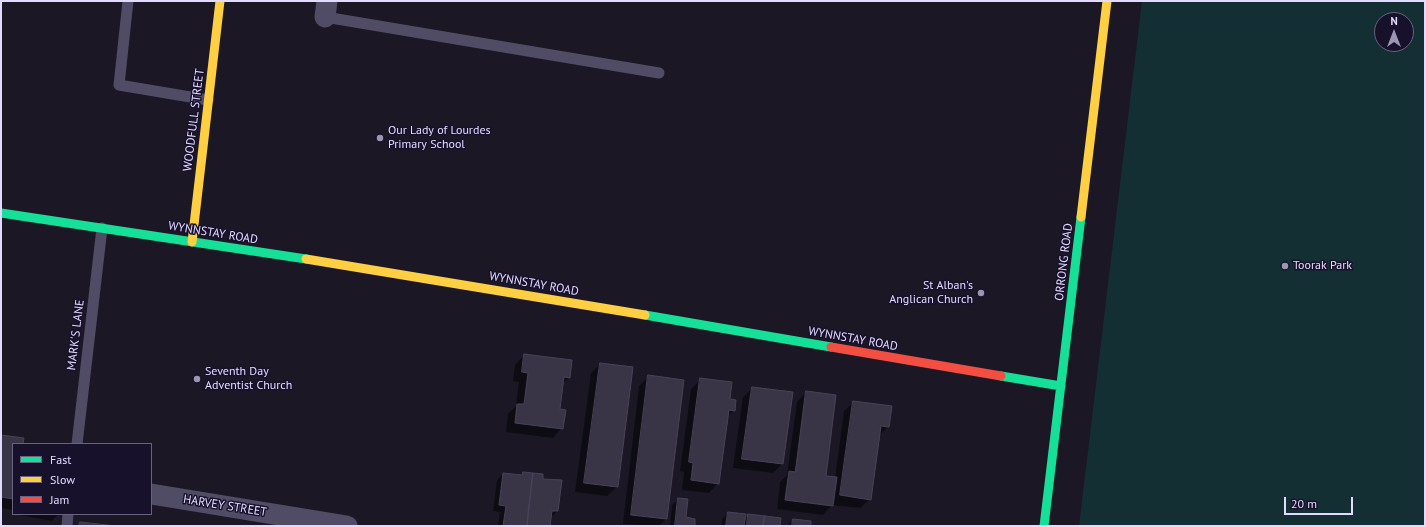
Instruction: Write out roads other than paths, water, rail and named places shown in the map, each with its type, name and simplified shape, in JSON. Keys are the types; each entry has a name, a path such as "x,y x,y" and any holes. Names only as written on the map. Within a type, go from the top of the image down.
{"street":[{"name":"WOODFULL STREET","path":"192,242 220,1"},
{"name":"ORRONG ROAD","path":"1044,526 1106,1"},
{"name":"WYNNSTAY ROAD","path":"1,213 423,278 1061,386"},
{"name":"HARVEY STREET","path":"152,494 347,526"}],"lane":[{"path":"128,1 119,85 208,100"},
{"path":"326,9 659,73"},
{"name":"MARK'S LANE","path":"77,443 102,228"},
{"path":"67,526 68,515"}],"place":[{"name":"Our Lady of Lourdes Primary School","path":"380,138"},
{"name":"Toorak Park","path":"1285,266"},
{"name":"St Alban's Anglican Church","path":"981,293"},
{"name":"Seventh Day Adventist Church","path":"197,379"}]}
